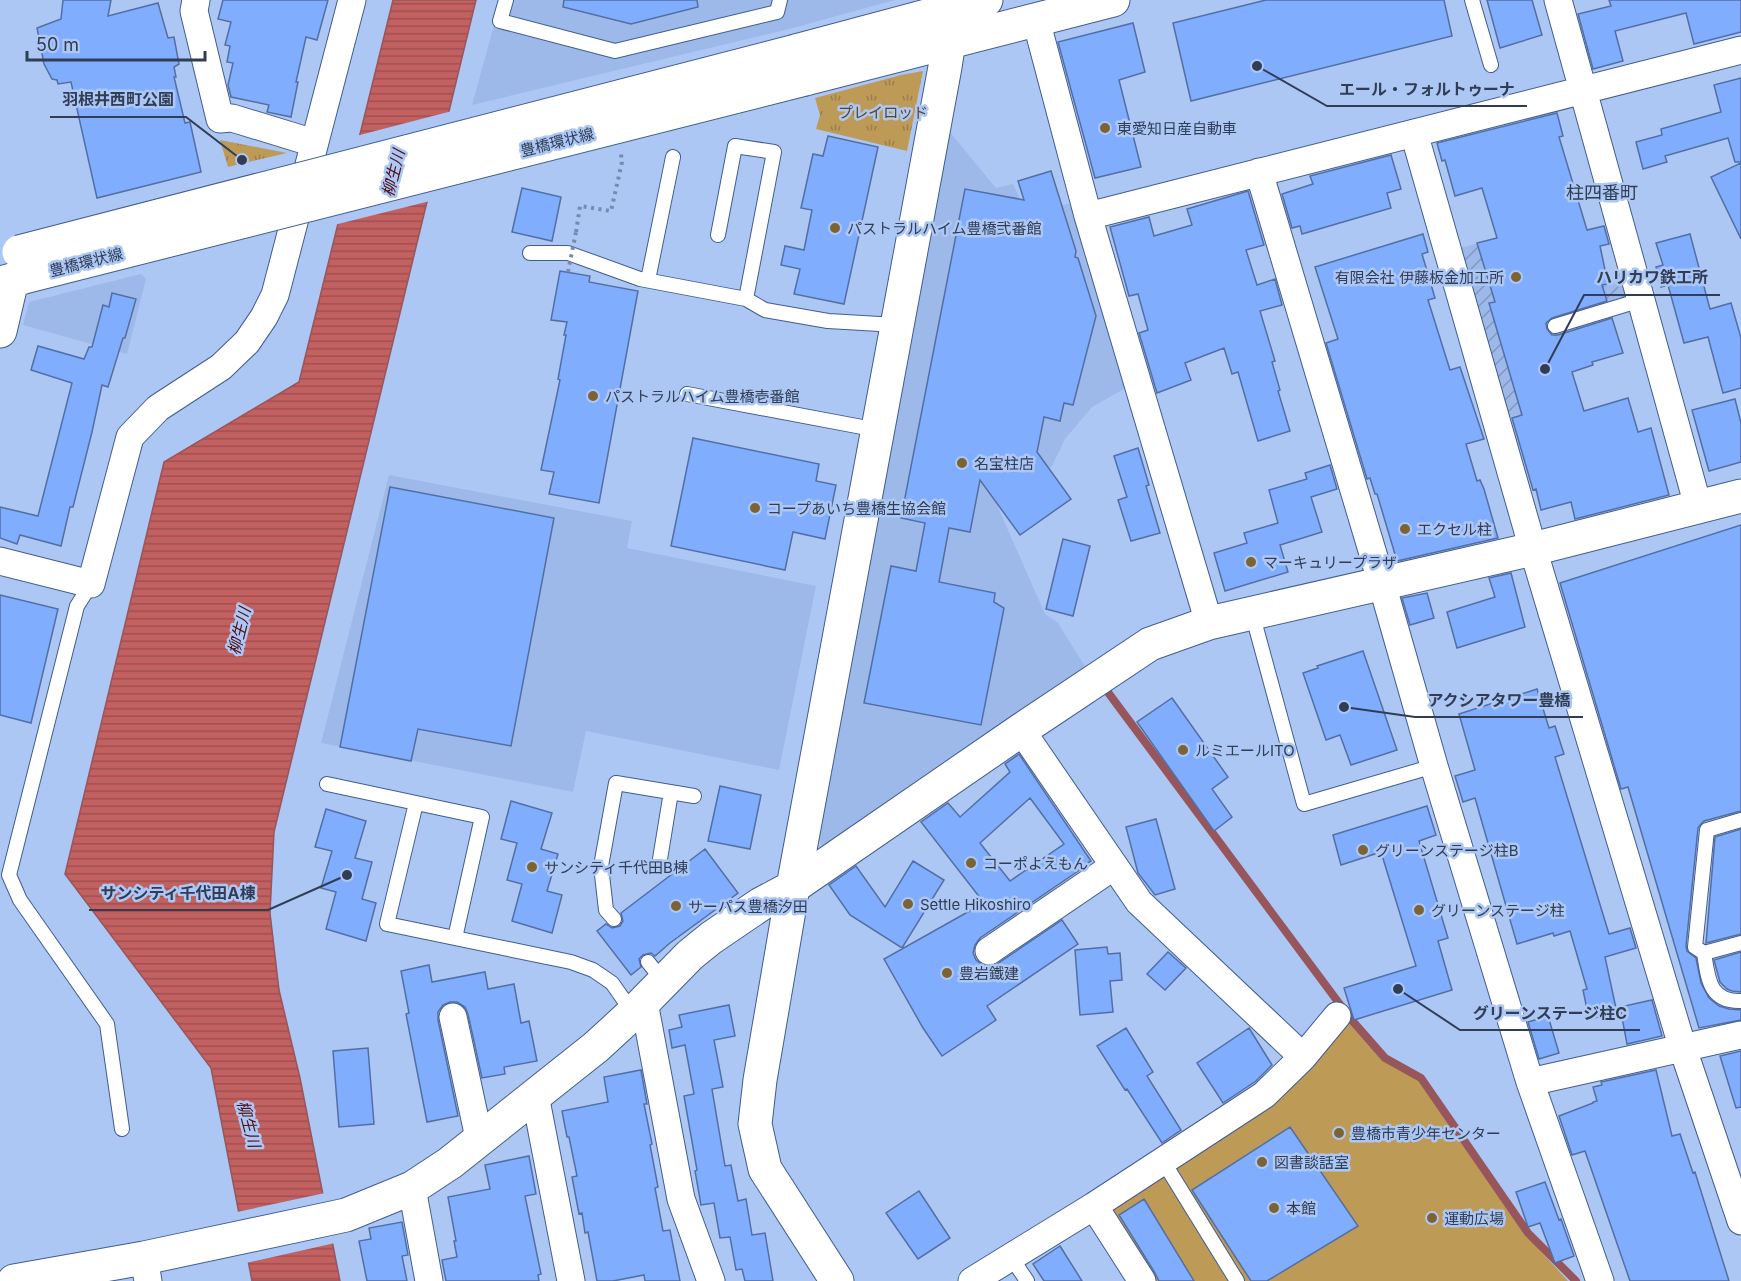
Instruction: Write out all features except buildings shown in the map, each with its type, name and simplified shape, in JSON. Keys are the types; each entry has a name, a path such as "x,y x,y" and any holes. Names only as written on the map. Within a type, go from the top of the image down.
{"street":[{"path":"196,0 194,11 220,118 232,118 314,142"},
{"path":"0,561 92,584 130,437 158,408 221,367 247,342 264,317 275,294 352,0"},
{"name":"豊橋環状線","path":"801,65 955,4 986,0"},
{"name":"豊橋環状線","path":"11,270 801,65 950,41 1113,0"},
{"path":"1558,0 1698,506"},
{"path":"837,1281 765,1169 755,1124 760,1080 793,888 955,4"},
{"path":"1036,20 1088,216 1209,623"},
{"path":"1088,216 1741,50"},
{"path":"1413,134 1533,549 1683,1049 1741,1221"},
{"path":"1259,172 1434,766 1530,1082 1600,1281"},
{"path":"0,331 11,270"},
{"path":"14,1281 146,1270 227,1240 345,1215 412,1188 450,1163 596,1047 647,990 711,938 761,904 793,888 1150,644 1209,623 1252,612 1533,549 1741,496"},
{"path":"1021,730 1139,902 1303,1057"},
{"path":"989,951 1114,866"},
{"path":"647,990 681,1199 711,1281"},
{"path":"972,1281 1094,1206 1264,1095 1303,1057 1337,1016"},
{"path":"453,1017 479,1138"},
{"path":"1530,1082 1741,1035"},
{"path":"535,1095 571,1281"},
{"path":"412,1188 429,1281"},
{"path":"1094,1206 1142,1281"}],"lane":[{"path":"506,0 500,21 615,51 777,12 780,0"},
{"path":"1472,0 1491,65"},
{"path":"718,235 735,146 774,152 746,298"},
{"path":"648,280 673,157"},
{"path":"530,253 568,253 648,280 746,298 765,310 828,321 897,325"},
{"path":"1555,326 1641,300"},
{"path":"687,394 878,430"},
{"path":"92,584 77,606 9,875 20,900 107,1024 122,1130"},
{"path":"1252,612 1304,804 1434,766"},
{"path":"614,918 606,910 601,866 616,783 694,796"},
{"path":"327,784 482,817 455,938"},
{"path":"660,859 672,792"},
{"path":"416,803 387,924 572,962 593,970 612,983 647,990"},
{"path":"1741,820 1707,830 1695,947 1704,953 1709,982 1713,989 1725,999 1741,1001"},
{"path":"1704,953 1741,943"},
{"path":"1163,1161 1237,1281"},
{"path":"1011,1257 1028,1281"}],"path":[{"path":"568,272 580,206 611,211 622,162 620,153"}],"shaded area":[{"path":"501,0 895,0 793,28 472,105"},
{"path":"949,131 996,188 1013,184 1028,215 1078,201 1131,385 1092,407 1065,439 1052,466 1044,471 990,489 1045,614 1058,623 1086,668 823,847 818,838"},
{"path":"1530,228 1552,301 1624,280 1633,308 1581,324 1593,365 1572,372 1579,396 1508,418 1458,249"},
{"path":"141,274 146,279 127,354 23,325 29,302"},
{"path":"389,475 632,521 627,548 816,586 779,770 586,731 573,792 321,743"}],"green space":[{"name":"プレイロッド","path":"923,71 907,151 816,129 820,115 815,98"},
{"path":"220,140 287,153 228,167"},
{"name":"豊橋市青少年センター","path":"1350,1021 1383,1060 1418,1079 1525,1234 1568,1281 1155,1281 1109,1208"}],"water":[{"name":"柳生川","path":"393,0 476,0 274,832 270,913 279,990 300,1078 340,1281 252,1281 211,1068 65,874 164,462 299,382"}],"pier":[{"path":"452,111 430,201 334,225 356,136"},
{"path":"325,1193 335,1243 246,1263 237,1212"}],"waterway":[{"path":"1107,691 1350,1018 1385,1058 1421,1078 1528,1233 1576,1281"}],"place":[{"name":"エール・フォルトゥーナ","path":"1257,66"},
{"name":"東愛知日産自動車","path":"1105,128"},
{"name":"羽根井西町公園","path":"242,160"},
{"name":"パストラルハイム豊橋弐番館","path":"835,228"},
{"name":"有限会社 伊藤板金加工所","path":"1516,277"},
{"name":"ハリカワ鉄工所","path":"1545,369"},
{"name":"パストラルハイム豊橋壱番館","path":"593,396"},
{"name":"名宝柱店","path":"962,463"},
{"name":"コープあいち豊橋生協会館","path":"755,508"},
{"name":"エクセル柱","path":"1405,529"},
{"name":"マーキュリープラザ","path":"1251,562"},
{"name":"アクシアタワー豊橋","path":"1344,707"},
{"name":"ルミエールITO","path":"1183,750"},
{"name":"グリーンステージ柱B","path":"1363,850"},
{"name":"コーポよえもん","path":"971,863"},
{"name":"サンシティ千代田B棟","path":"532,867"},
{"name":"サンシティ千代田A棟","path":"347,875"},
{"name":"Settle Hikoshiro","path":"908,904"},
{"name":"サーパス豊橋汐田","path":"676,906"},
{"name":"グリーンステージ柱","path":"1419,910"},
{"name":"豊岩鐵建","path":"947,973"},
{"name":"グリーンステージ柱C","path":"1398,989"},
{"name":"豊橋市青少年センター","path":"1339,1133"},
{"name":"図書談話室","path":"1262,1162"},
{"name":"本館","path":"1274,1208"},
{"name":"運動広場","path":"1432,1218"}],"district":[{"name":"柱四番町","path":"1602,192"}]}
